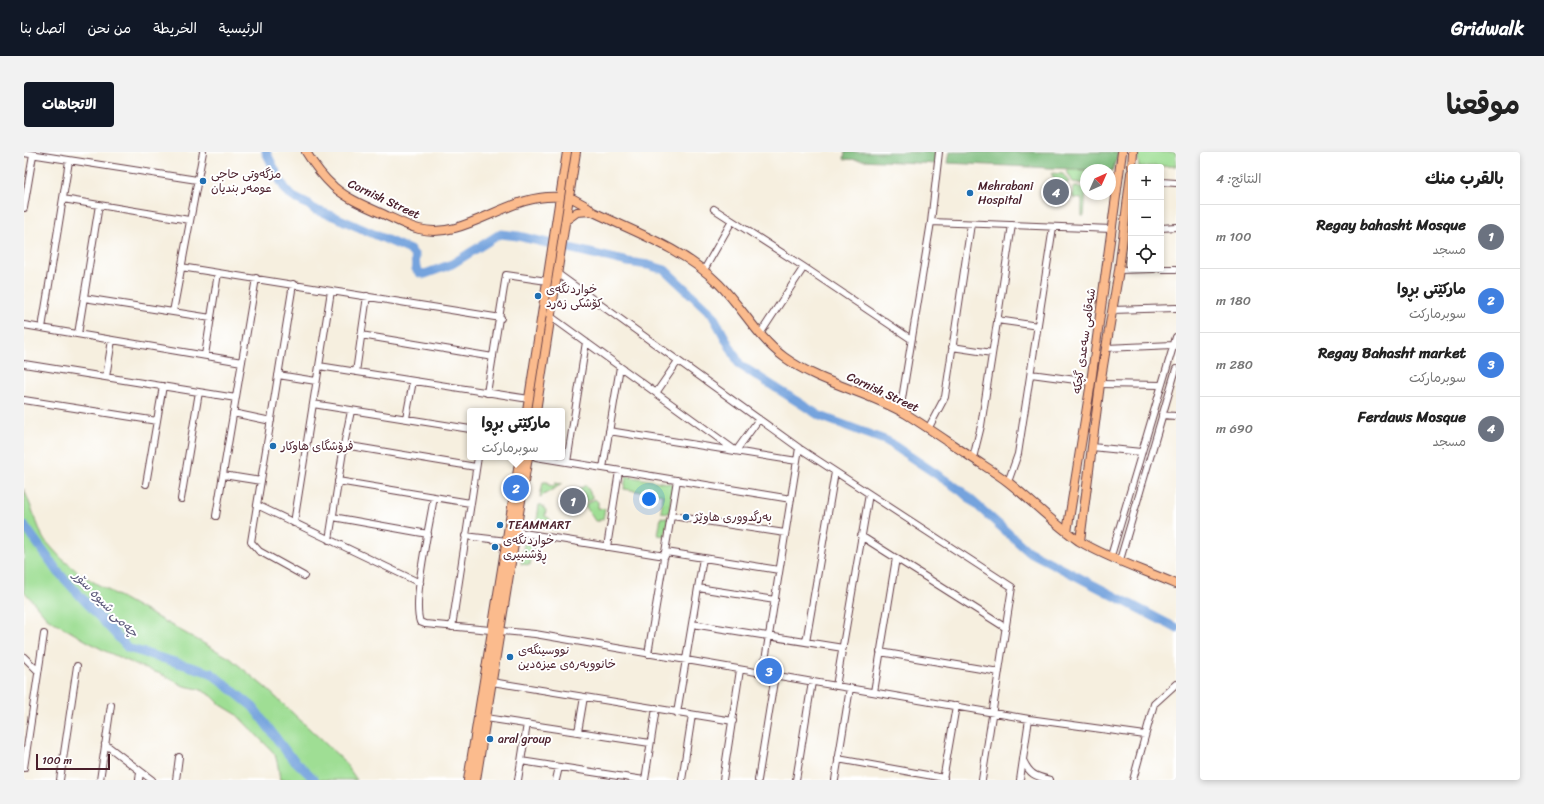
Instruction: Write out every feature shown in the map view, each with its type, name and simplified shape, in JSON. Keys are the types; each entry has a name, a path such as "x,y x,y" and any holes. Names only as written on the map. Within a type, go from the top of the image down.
{"main road":[{"name":"Cornish Street","path":"306,152 326,180 344,195 401,223 419,229 438,231 452,229 522,201 540,197 560,197"},
{"path":"528,408 567,152"},
{"path":"536,408 576,152"},
{"name":"شەقامی سەعدی گچکە","path":"1067,532 1091,382 1122,152"},
{"path":"1132,164 1133,152"},
{"name":"Cornish Street","path":"570,197 588,207 591,211 671,249 704,270 731,297 760,334 780,353 798,366 900,411 1008,482 1067,532 1080,541 1176,584"},
{"path":"566,220 577,212 591,211"},
{"name":"شەقامی سەعدی گچکە","path":"1080,541 1100,384 1121,252 1128,229"},
{"path":"1109,251 1121,252"},
{"path":"549,268 558,274"},
{"path":"468,780 520,460"},
{"path":"476,780 528,460"}],"street":[{"path":"174,312 189,220 203,152"},
{"path":"900,411 931,222 938,152"},
{"path":"24,153 197,180"},
{"path":"24,208 25,194 33,155"},
{"path":"42,328 69,161"},
{"path":"1164,182 1176,183"},
{"path":"63,199 189,220"},
{"path":"78,334 99,205"},
{"path":"714,209 911,338"},
{"path":"704,270 732,221"},
{"path":"931,222 1112,229"},
{"path":"928,429 945,397 971,224"},
{"path":"973,458 981,426 1012,225"},
{"path":"1008,482 1018,454 1053,227"},
{"path":"1164,228 1176,227"},
{"path":"181,267 500,318"},
{"path":"760,334 804,267"},
{"path":"1164,269 1176,269"},
{"path":"1118,270 1128,270"},
{"path":"205,356 218,273"},
{"path":"558,274 799,448 1012,587 982,780"},
{"path":"487,392 506,275 547,281"},
{"path":"216,516 256,278"},
{"path":"293,284 251,542 259,551 304,576"},
{"path":"294,523 331,290"},
{"path":"356,372 368,296"},
{"path":"84,298 211,318"},
{"path":"1112,310 1176,308"},
{"path":"550,316 736,451"},
{"path":"997,320 1038,326"},
{"path":"24,325 242,362"},
{"path":"362,335 493,357"},
{"path":"1111,556 1113,545 1176,337"},
{"path":"106,377 112,340"},
{"path":"567,462 586,342"},
{"path":"1106,348 1173,345"},
{"path":"952,347 992,353"},
{"path":"656,393 678,360"},
{"path":"24,364 236,398"},
{"path":"319,366 529,399"},
{"path":"603,468 620,366"},
{"path":"1120,560 1122,548 1175,373"},
{"path":"1030,374 1091,382"},
{"path":"278,375 316,381"},
{"path":"406,418 413,381"},
{"path":"1100,384 1161,385"},
{"path":"146,484 163,386"},
{"path":"181,499 198,392"},
{"path":"24,400 157,421"},
{"path":"313,404 467,428"},
{"path":"330,540 338,481 351,411"},
{"path":"233,413 271,420"},
{"path":"1162,415 1176,416"},
{"path":"736,451 759,419"},
{"path":"609,431 797,460"},
{"path":"344,445 476,467"},
{"path":"1092,447 1141,452"},
{"path":"763,673 799,448"},
{"path":"452,627 477,460"},
{"path":"555,460 791,499"},
{"path":"607,547 619,471"},
{"path":"806,642 835,472"},
{"path":"223,475 261,482"},
{"path":"648,654 677,480"},
{"path":"338,481 470,503"},
{"path":"836,686 869,494"},
{"path":"434,497 420,583 418,616 420,622 425,624 535,634 1029,719 1144,735"},
{"path":"257,505 420,583"},
{"path":"672,516 785,533"},
{"path":"333,517 428,534"},
{"path":"517,532 607,547 702,558 779,570"},
{"path":"465,536 507,541"},
{"path":"862,536 1006,628"},
{"path":"1113,545 1117,549 1122,548"},
{"path":"678,713 702,558"},
{"path":"874,692 896,558"},
{"path":"698,588 774,600"},
{"path":"692,624 843,648"},
{"path":"24,768 26,742 44,634"},
{"path":"880,652 999,672"},
{"path":"24,657 38,671"},
{"path":"60,780 77,666"},
{"path":"723,780 740,670"},
{"path":"758,780 775,675"},
{"path":"492,682 733,721"},
{"path":"796,780 812,682"},
{"path":"1133,780 1144,735 1154,704 1176,684"},
{"path":"835,780 850,688"},
{"path":"578,732 584,697"},
{"path":"100,780 111,705"},
{"path":"838,759 944,779 956,706"},
{"path":"521,761 644,780 656,708"},
{"path":"682,780 692,715"},
{"path":"486,718 650,743"},
{"path":"1020,780 1029,719"},
{"path":"518,780 527,724"},
{"path":"105,744 152,780"},
{"path":"176,780 179,757"},
{"path":"1023,758 1027,769 1030,772 1036,776 1050,780"},
{"path":"556,780 559,767"},
{"path":"139,780 140,771"}],"green space":[{"path":"845,152 938,152 937,164 844,159"},
{"path":"950,152 1119,152 1115,164 1080,164 1080,169 948,163"},
{"path":"1137,152 1176,152 1176,166 1164,166 1164,164 1139,164"},
{"path":"1066,170 1080,170 1080,183 1073,182"},
{"path":"1051,173 1063,174 1069,182 1059,188"},
{"path":"1080,187 1080,199 1073,198 1073,188"},
{"path":"1082,200 1085,200 1084,216 1082,216"},
{"path":"626,476 673,484 669,513 661,512 663,495 624,489"},
{"path":"543,482 548,482 548,485 555,486 555,483 562,484 540,497"},
{"path":"586,485 593,498 584,503 583,500 585,497 582,493 579,494 577,490"},
{"path":"24,489 43,538 61,558 79,573 97,584 230,658 267,689 343,760 357,780 280,780 275,754 236,714 221,705 212,696 199,689 184,686 161,674 105,651 47,618 24,591"},
{"path":"595,499 598,502 598,508 605,509 603,519 600,519 600,521 595,521 585,505"},
{"path":"539,505 542,505 546,511 545,516 549,518 556,530 536,527"},
{"path":"661,517 668,518 665,536 658,535"},
{"path":"524,543 534,545 530,565 521,564"}],"waterway":[{"path":"266,152 281,182 293,197 309,205 315,210 333,216 410,250 415,256 416,269 420,273 425,274 452,264 500,234 518,236 665,270 712,314 740,365 820,416 887,441 960,490 1028,551 1176,628"},
{"name":"چەمی شیوە سۆر","path":"24,525 59,573 128,648 211,673 253,707 288,754 315,780"}],"place":[{"name":"مزگەوتی حاجی عومەر بندیان","path":"203,181"},
{"name":"Ferdaws Mosque","path":"1056,192"},
{"name":"Mehrabani Hospital","path":"970,193"},
{"name":"خواردنگەی کۆشکی زەرد","path":"538,296"},
{"name":"فرۆشگای ھاوکار","path":"273,446"},
{"name":"مارکێتی بڕوا","path":"516,488"},
{"name":"Regay bahasht Mosque","path":"573,501"},
{"name":"بەرگدووری هاوێژ","path":"686,517"},
{"name":"TEAMMART","path":"500,525"},
{"name":"خواردنگەی ڕۆشنبیری","path":"495,547"},
{"name":"نووسینگەی خانووبەرەی عیزەدین","path":"510,657"},
{"name":"Regay Bahasht market","path":"769,671"},
{"name":"aral group","path":"490,739"}]}
